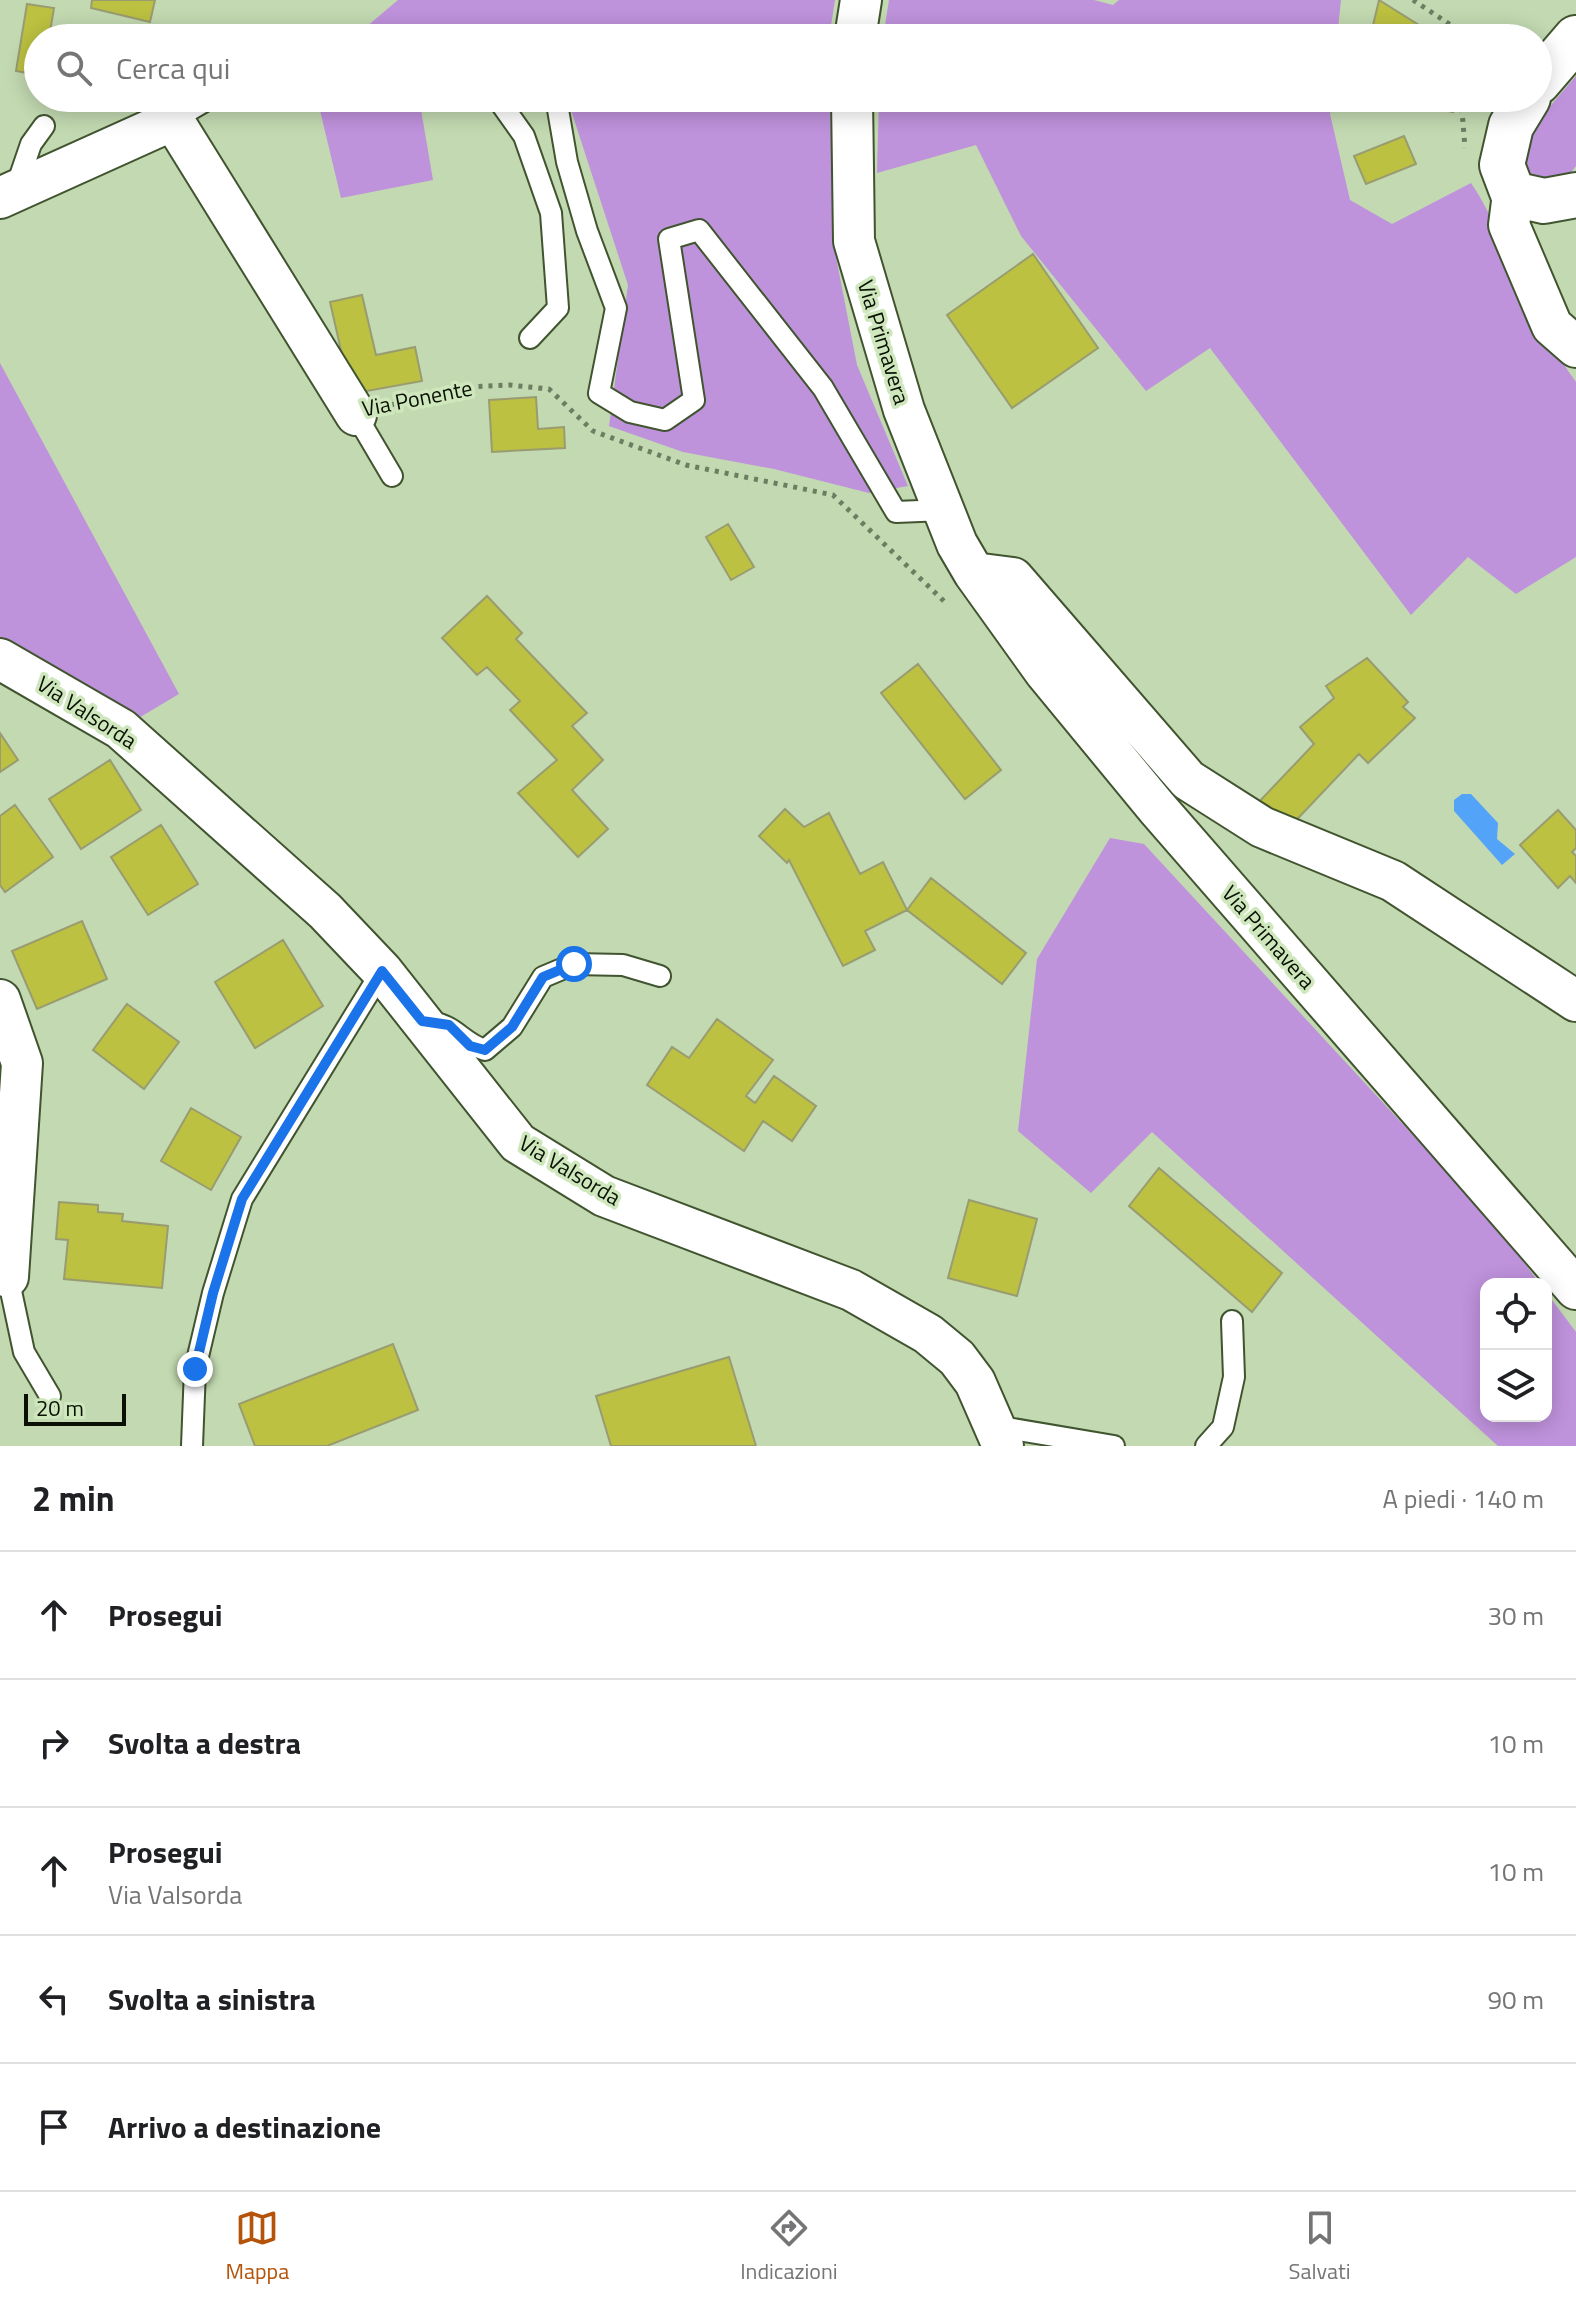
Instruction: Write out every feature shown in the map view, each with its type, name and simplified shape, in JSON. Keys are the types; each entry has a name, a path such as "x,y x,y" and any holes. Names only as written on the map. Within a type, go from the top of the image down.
{"street":[{"path":"857,24 861,0"},
{"path":"1552,66 1576,38"},
{"name":"Via Primavera","path":"852,112 854,241 904,410 944,510 974,573 1045,672 1157,808 1576,1289"},
{"path":"1520,112 1511,126 1502,165 1513,194 1509,225 1552,326 1576,347"},
{"path":"7,195 173,120"},
{"name":"Via Ponente","path":"173,120 356,415"},
{"path":"1513,194 1544,201 1576,195"},
{"path":"974,573 1013,578 1188,780 1262,827 1393,881 1576,1001"},
{"name":"Via Valsorda","path":"0,659 121,729 325,911 382,971 518,1143 604,1196 851,1290 928,1334 957,1358 975,1382 999,1436"},
{"path":"0,1000 22,1063 8,1277"}],"lane":[{"path":"173,120 187,112"},
{"path":"507,112 524,136 551,213 558,308 530,338"},
{"path":"558,112 567,162 587,231 616,308 599,393 630,412 665,420 694,400 669,239 699,230 823,388 896,512 944,510"},
{"path":"7,195 31,144 44,126"},
{"path":"356,415 392,476"},
{"path":"422,1021 449,1025 470,1046 485,1050 512,1027 543,977 574,964 623,965 660,976"},
{"path":"192,1446 195,1369 213,1293 242,1199 382,971"},
{"path":"8,1277 24,1352 50,1396"},
{"path":"1206,1446 1223,1427 1234,1377 1232,1321"},
{"path":"999,1436 1114,1446"}],"path":[{"path":"1413,0 1449,24"},
{"path":"1462,112 1465,155"},
{"name":"Via Ponente","path":"356,415 448,388 509,385 549,389 593,431 686,465 833,495 944,601"}],"shaded area":[{"path":"398,0 835,0 831,24 370,24"},
{"path":"889,0 1094,0 1113,5 1119,0 1341,0 1338,24 885,24"},
{"path":"1576,76 1576,166 1563,182 1544,185 1527,169 1524,152 1542,116 1545,112 1552,112 1552,104"},
{"path":"320,112 421,112 433,180 341,198"},
{"path":"572,112 830,112 834,247 857,365 908,486 869,493 774,469 683,452 609,426 628,285"},
{"path":"879,112 1330,112 1350,200 1392,224 1471,183 1487,209 1538,320 1576,382 1576,557 1516,594 1468,557 1411,615 1210,348 1146,391 1021,236 976,145 877,173"},
{"path":"0,363 179,694 137,719 87,686 0,643"},
{"path":"1110,838 1144,844 1496,1225 1536,1278 1480,1278 1480,1422 1552,1422 1552,1300 1576,1332 1576,1446 1498,1446 1152,1132 1091,1193 1018,1131 1037,959"}],"water":[{"path":"1462,794 1471,794 1498,823 1497,839 1515,854 1502,865 1454,811 1454,800"}],"building":[{"path":"92,0 155,0 150,22 91,8"},
{"path":"1379,0 1417,24 1373,24"},
{"path":"27,4 54,8 51,24 24,24 24,72 16,71"},
{"path":"1404,136 1416,164 1366,184 1354,156"},
{"path":"1033,254 1098,348 1012,408 947,315"},
{"path":"362,295 376,355 415,347 422,381 356,393 348,381 330,302"},
{"path":"536,397 538,429 564,427 565,448 492,452 489,400"},
{"path":"728,524 754,567 731,580 706,537"},
{"path":"487,596 522,633 516,639 587,713 572,726 603,760 572,790 608,829 578,857 518,793 557,760 510,710 520,701 487,667 477,675 442,638"},
{"path":"1367,658 1408,702 1403,707 1415,718 1368,763 1359,754 1285,832 1256,805 1314,744 1300,727 1334,698 1326,686"},
{"path":"918,664 1001,770 965,799 881,693"},
{"path":"0,733 18,760 0,772"},
{"path":"110,760 141,810 81,849 49,799"},
{"path":"15,805 53,857 5,892 0,885 0,816"},
{"path":"785,809 804,827 829,813 860,874 883,862 907,910 865,931 875,950 843,966 789,860 787,863 759,836"},
{"path":"1558,810 1576,830 1576,848 1572,852 1576,856 1576,883 1570,876 1558,888 1520,845"},
{"path":"161,825 198,884 148,915 111,857"},
{"path":"931,878 1026,953 1002,984 907,910"},
{"path":"82,921 107,979 37,1009 12,951"},
{"path":"283,940 323,1006 255,1048 215,982"},
{"path":"127,1004 179,1042 144,1089 93,1050"},
{"path":"717,1019 773,1060 746,1096 755,1103 774,1076 816,1106 792,1141 763,1121 744,1151 647,1085 672,1047 689,1058"},
{"path":"191,1108 241,1137 211,1190 161,1161"},
{"path":"1159,1168 1282,1273 1252,1312 1129,1206"},
{"path":"969,1200 1037,1219 1017,1296 948,1278"},
{"path":"59,1202 98,1205 98,1212 123,1214 122,1221 168,1226 162,1288 64,1279 68,1240 56,1239"},
{"path":"393,1344 418,1410 327,1446 255,1446 239,1404"},
{"path":"729,1357 756,1446 611,1446 596,1396"}],"route":[{"path":"195,1369 213,1293 242,1199 382,971 422,1021 449,1025 470,1046 485,1050 512,1027 543,977 574,964"}]}
